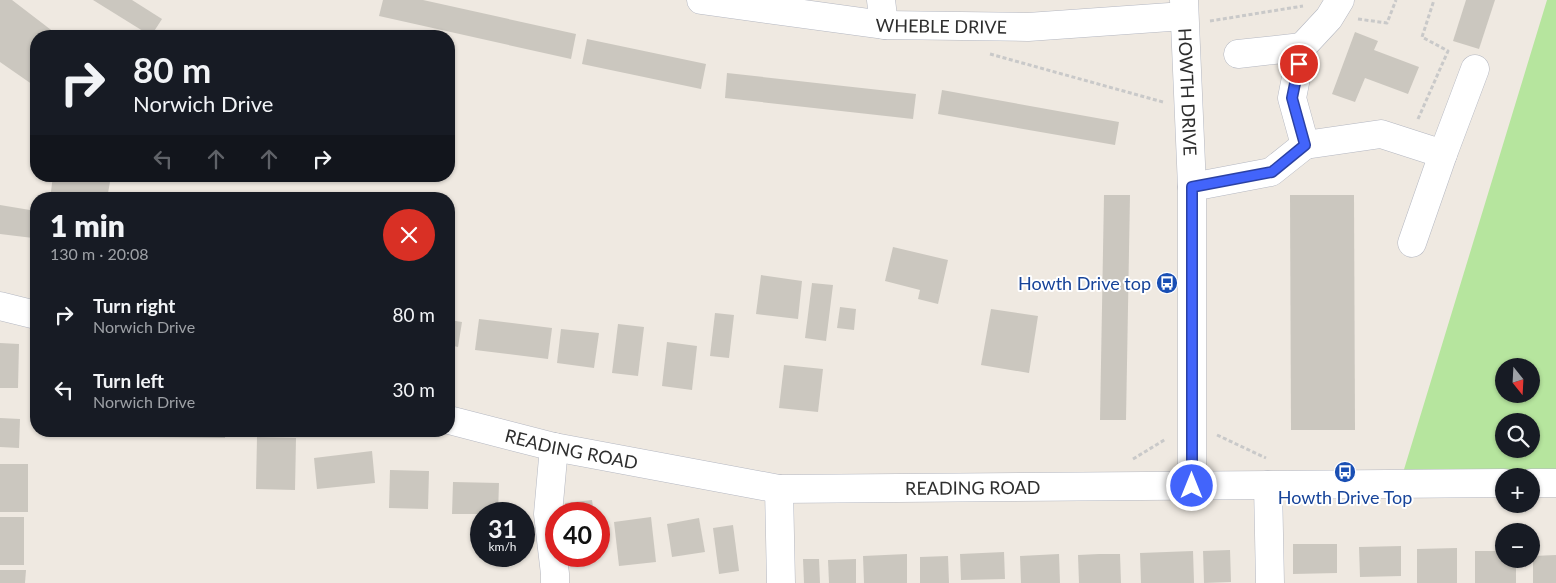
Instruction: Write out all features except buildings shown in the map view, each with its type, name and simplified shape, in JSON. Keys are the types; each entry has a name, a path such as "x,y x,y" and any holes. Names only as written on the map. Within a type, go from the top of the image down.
{"street":[{"name":"WHEBLE DRIVE","path":"701,0 882,13 1028,27 1184,8"},
{"name":"HOWTH DRIVE","path":"1184,8 1192,187 1192,486"},
{"path":"1305,145 1292,98 1302,47 1335,9"},
{"path":"1238,54 1302,47"},
{"path":"1412,242 1475,68"},
{"path":"1192,187 1272,172 1305,145 1381,134 1443,154"},
{"path":"0,306 30,314"},
{"name":"READING ROAD","path":"455,422 554,447 779,489 1495,483"},
{"path":"554,447 548,514 556,574 555,583"},
{"path":"1540,483 1556,483"},
{"path":"1268,485 1270,583"},
{"path":"779,489 780,583"}],"path":[{"path":"1335,9 1344,16 1387,23 1396,0"},
{"path":"1408,143 1448,51 1422,37 1434,0"},
{"path":"989,54 1189,109"}],"green space":[{"path":"1547,0 1556,0 1556,471 1540,472 1540,468 1495,468 1495,473 1402,476"}],"place":[{"name":"Howth Drive top","path":"1167,283"},
{"name":"Howth Drive Top","path":"1345,472"}],"route":[{"path":"1192,486 1192,187 1272,172 1305,145 1292,98 1299,64"}]}
